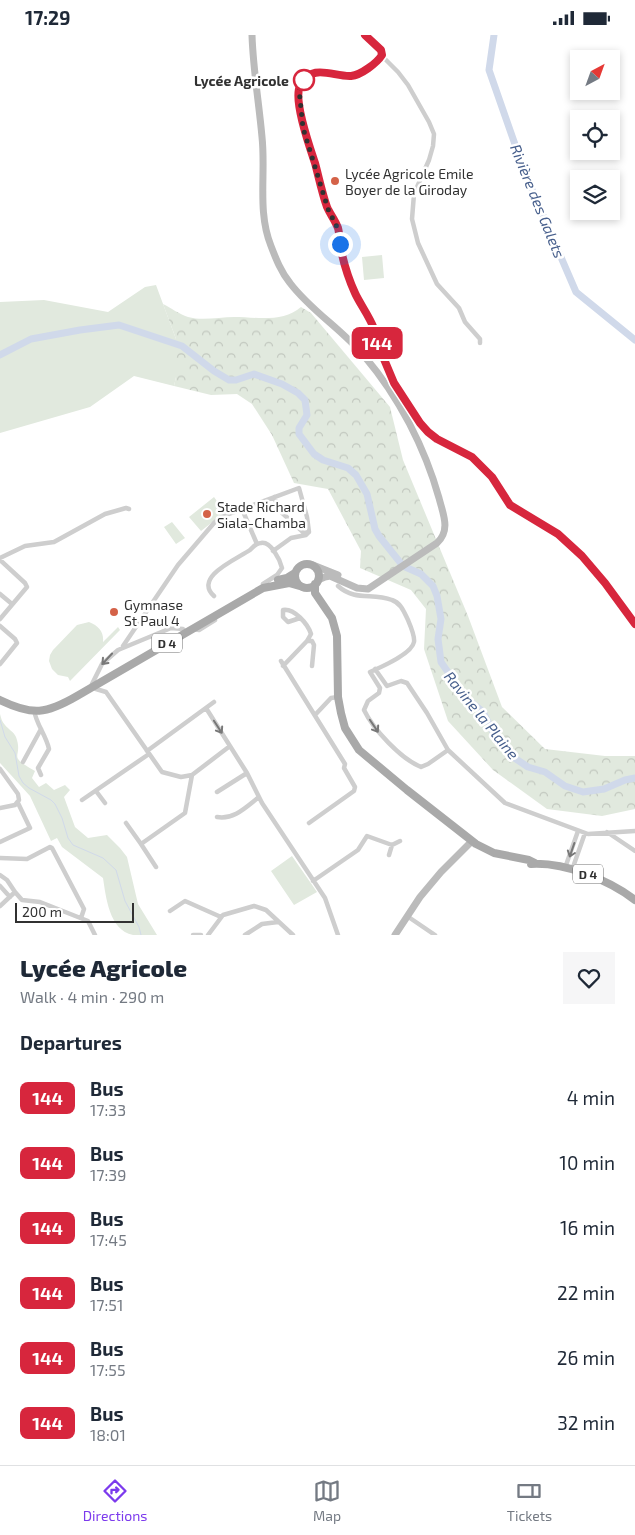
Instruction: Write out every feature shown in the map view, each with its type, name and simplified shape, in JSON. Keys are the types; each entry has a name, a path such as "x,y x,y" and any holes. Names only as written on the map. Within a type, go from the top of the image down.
{"main road":[{"path":"252,35 254,75 262,137 263,220 270,245 279,266 298,293 340,330 365,357 387,387 416,438 431,475 446,523 442,539 433,547 377,585 363,590 336,584 327,576 312,587 304,587 296,581 295,573 300,565 313,565 361,585 377,585"},
{"path":"365,357 375,349 381,352 394,383 428,432 437,439 472,457 492,477 510,505 558,534 582,556 605,583 635,624"},
{"path":"313,565 318,572 317,582"},
{"name":"D 4","path":"187,630 263,584 287,578 295,573"},
{"name":"D 4","path":"317,582 315,593 332,618 338,636 338,697 345,727 359,750 471,842 494,853 568,869 604,880 635,900"},
{"name":"D 4","path":"0,699 34,709 52,705 93,686 255,591 274,585 289,583 304,587 320,601"},
{"path":"395,935 407,916 441,872 471,842"}],"street":[{"path":"365,35 381,50 382,56 408,85 434,134 429,160 414,194 412,219 418,243 437,284 459,308 464,322 480,339 480,343"},
{"path":"375,349 377,341 375,333 355,294 341,252 338,229 328,209 303,128 299,89 304,80 312,74 318,72 357,75 382,56"},
{"path":"123,647 189,550 214,523 221,517 299,488 309,532 291,538 273,551"},
{"path":"274,497 280,511 303,534"},
{"path":"0,619 26,591 27,585 0,559 25,546 54,543 105,513 126,508 130,509"},
{"path":"242,509 257,544"},
{"path":"214,596 208,586 212,575 257,544 263,543 267,544 273,551 282,568 263,584"},
{"path":"333,573 336,584 345,592 352,595 392,600 400,605 411,626 414,640 411,648 373,671"},
{"path":"0,593 12,604"},
{"path":"300,619 306,623 311,631 307,641 282,664 315,715 344,764 344,768 355,787 354,791 309,823"},
{"path":"0,626 17,643 0,664"},
{"path":"187,630 171,628 123,647 110,656 98,671 93,686 106,691 162,772 181,777 192,775 230,746"},
{"path":"307,641 312,641 314,645 312,666"},
{"path":"98,671 100,681"},
{"path":"373,671 380,687 379,693 368,701 364,710 382,737 420,767 448,751"},
{"path":"373,671 387,686 401,681 406,683 427,713 448,751 505,803 588,834 635,831"},
{"path":"315,715 332,698 338,697"},
{"path":"82,800 148,753 214,701"},
{"path":"206,708 247,773 259,797 324,899 338,935"},
{"path":"34,709 36,719 48,742 49,749 38,768 41,775"},
{"path":"23,762 41,729"},
{"path":"0,769 18,794 18,803 30,827 0,842"},
{"path":"217,792 247,773"},
{"path":"141,844 185,813 192,775"},
{"path":"96,791 105,803"},
{"path":"217,817 226,819 235,815 259,797"},
{"path":"0,808 18,803"},
{"path":"126,823 156,867"},
{"path":"568,869 578,831"},
{"path":"607,832 635,851"},
{"path":"568,869 585,833"},
{"path":"313,881 358,850 366,837 369,836 392,845"},
{"path":"389,855 392,845 400,841"},
{"path":"0,859 27,859 50,847 52,848 84,909 81,918"},
{"path":"0,875 7,880 22,900 40,901 88,921 95,935"},
{"path":"0,886 10,897"},
{"path":"0,906 15,892"},
{"path":"170,911 185,901 221,917"},
{"path":"208,935 225,914 254,907 266,910 293,935"},
{"path":"407,916 435,935"},
{"path":"245,935 262,924 278,922"},
{"path":"193,935 201,935"}],"green space":[{"path":"382,255 384,278 364,280 362,257"},
{"path":"156,285 176,339 176,377 174,386 134,376 90,407 0,433 0,302 44,300 108,312 145,287"},
{"path":"163,304 185,316 199,319 278,317 294,312 301,307 311,313 390,407 403,460 468,616 502,707 545,749 605,756 635,756 635,809 602,816 547,809 493,770 448,721 424,649 426,609 411,590 360,568 361,551 328,489 294,483 272,435 252,404 237,394 211,395 174,386 176,377 176,339"},
{"name":"Stade Richard Siala-Chamba","path":"214,497 225,512 201,531 189,517"},
{"path":"172,522 185,538 176,544 164,527"},
{"path":"89,622 96,625 100,630 103,635 103,642 118,627 120,630 70,681 68,677 58,675 52,669 49,661 50,655 77,625"},
{"path":"0,714 3,723 16,737 18,759 35,771 32,778 39,787 46,783 54,790 65,785 70,790 64,797 75,827 88,838 107,835 127,857 138,904 157,935 133,935 119,927 107,903 103,878 62,847 57,838 51,841 30,796 0,763"},
{"path":"292,856 317,892 294,905 271,871"}],"waterway":[{"name":"Rivière des Galets","path":"494,35 489,70 526,176 576,292 635,340"},
{"name":"Ravine la Plaine","path":"0,355 31,339 119,325 182,346 229,380 236,380 254,374 282,384 298,393 305,400 307,415 299,428 299,434 314,454 323,460 348,468 356,475 367,494 375,529 379,536 403,566 421,574 433,586 437,596 441,619 438,639 441,662 465,697 483,712 494,734 513,757 528,767 545,772 565,786 583,792 604,789 635,778"},
{"path":"0,720 5,737 15,753 19,776 23,783 55,804 62,818 68,838 73,845 103,858 116,870 125,901 139,927 141,935"}],"bus line":[{"name":"144","path":"365,35 381,50 382,55 380,59 357,75 318,72 312,74 304,80 299,89 303,128 328,209 338,229 341,252 355,294 375,333 377,341 375,349 381,352 390,377 428,432 437,439 472,457 492,477 510,505 558,534 582,556 605,583 635,624"}],"place":[{"name":"Lycée Agricole","path":"304,80"},
{"name":"Lycée Agricole Emile Boyer de la Giroday","path":"335,181"},
{"name":"Stade Richard Siala-Chamba","path":"207,514"},
{"name":"Gymnase St Paul 4","path":"114,612"}],"route":[{"path":"304,80 299,89 303,128 328,209 338,229 340,244"}]}
